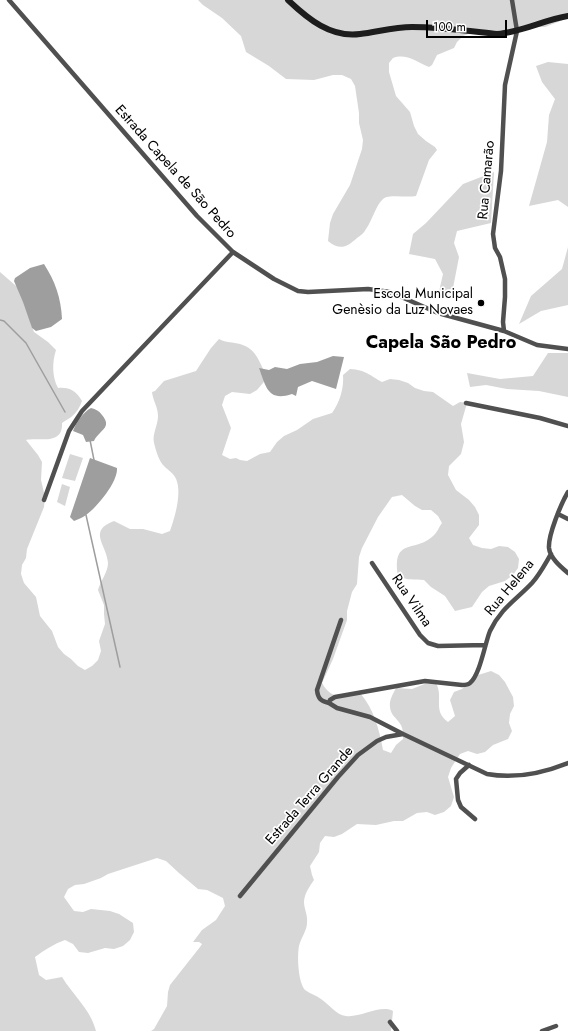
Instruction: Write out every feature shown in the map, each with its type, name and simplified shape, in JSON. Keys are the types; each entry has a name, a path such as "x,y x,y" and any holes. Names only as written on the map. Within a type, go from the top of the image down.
{"street":[{"name":"Estrada Capela de São Pedro","path":"9,0 197,216 233,252 274,279 298,291 308,292 368,289 390,292 438,313 504,330 537,345 568,348"},
{"path":"288,0 325,28 335,33 344,34 362,34 411,27 497,34 517,31 545,21 568,16"},
{"path":"512,0 517,31"},
{"name":"Rua Camarão","path":"504,330 505,280 502,263 495,248 494,234 501,171 505,85 517,31"},
{"path":"44,500 69,431 82,411 233,252"},
{"path":"466,403 540,418 568,426"},
{"path":"568,492 558,514 549,549 551,554 568,573"},
{"path":"558,514 568,519"},
{"name":"Rua Helena","path":"329,703 334,697 425,681 462,686 471,683 490,632 503,610 532,583 551,554"},
{"name":"Rua Vilma","path":"372,563 420,635 428,643 438,646 485,645"},
{"path":"341,620 317,690 319,699 322,702 329,703 337,708 370,717 487,774 497,776 516,776 552,769 568,762"},
{"name":"Estrada Terra Grande","path":"240,896 338,776 358,755 377,741 386,737 403,734"},
{"path":"469,765 456,779 458,800 461,807 475,819"},
{"path":"390,1022 397,1031"},
{"path":"542,1031 556,1026"}],"shaded area":[{"path":"198,0 568,0 568,18 545,27 523,27 501,34 487,30 478,30 463,36 454,48 437,55 432,65 429,67 407,57 393,58 389,63 389,72 396,96 410,112 418,134 437,150 429,160 416,196 389,197 383,199 378,205 363,233 347,246 340,247 328,241 330,223 333,214 350,185 362,149 363,140 359,123 355,86 351,79 342,75 333,75 314,80 286,79 269,66 246,52 241,36 222,18"},
{"path":"548,62 568,64 568,207 558,200 529,206 547,142 549,115 555,99 542,82 536,66"},
{"path":"494,172 491,223 457,231 454,243 459,257 453,288 438,296 443,274 435,259 409,254 413,234 426,223 463,184"},
{"path":"568,247 568,305 541,311 519,324 531,296 562,269"},
{"path":"44,264 57,290 62,319 51,327 36,331 32,328 14,281 15,278 30,268"},
{"path":"0,272 23,292 34,332 56,350 53,369 58,388 72,390 82,401 74,414 62,423 59,435 49,439 26,440 42,462 41,480 45,497 44,507 27,549 21,574 24,583 36,597 40,616 52,631 58,647 78,666 85,670 98,660 101,651 99,641 105,624 104,605 98,590 107,570 108,563 107,556 100,539 102,529 114,521 130,529 143,529 162,534 170,531 176,511 178,496 177,482 174,475 164,466 161,461 154,443 158,416 152,392 155,391 164,381 196,371 211,348 219,339 240,344 255,353 268,377 257,390 250,394 232,392 225,396 222,405 231,428 222,455 230,459 236,458 247,461 260,454 270,452 277,442 284,436 297,430 313,419 332,413 341,395 343,375 350,369 364,372 382,382 390,379 408,383 415,388 433,392 453,406 460,402 467,403 461,424 464,442 461,454 449,466 448,475 456,490 469,500 479,515 479,525 469,538 473,545 491,549 499,546 508,547 515,552 519,559 518,568 513,575 505,581 489,586 482,592 472,607 455,611 445,596 431,587 424,580 408,579 398,576 398,556 402,551 406,548 426,541 437,532 442,523 438,516 431,510 422,510 402,495 392,497 378,517 362,548 359,557 357,584 352,592 347,611 347,620 333,659 322,683 330,693 334,695 343,696 360,693 369,706 375,720 380,734 383,750 391,753 396,745 403,739 402,727 393,715 390,707 391,699 396,688 412,689 427,683 436,683 439,694 440,713 448,722 455,716 450,700 454,692 462,689 475,676 491,671 499,675 505,682 513,697 514,706 510,714 509,723 512,731 508,739 493,745 485,752 477,754 468,751 460,754 451,768 448,777 454,797 451,806 444,812 435,815 427,812 417,813 403,821 394,821 376,825 357,824 342,834 334,837 325,836 320,843 319,852 310,866 314,880 304,899 307,926 298,950 298,962 303,986 309,993 324,1001 336,1012 342,1015 352,1016 383,1009 393,1011 391,1031 151,1031 154,1029 167,1006 170,985 202,944 199,942 193,942 202,930 216,920 225,906 223,898 207,890 198,889 166,861 157,858 108,874 84,884 75,885 68,889 64,897 74,911 83,912 91,909 110,911 119,914 133,923 134,932 130,940 123,946 114,949 105,948 88,953 79,952 73,944 65,940 49,947 35,957 39,975 46,980 62,977 86,1009 94,1023 96,1031 0,1031"},
{"path":"548,353 568,353 568,397 539,391 507,389 486,385 470,387 467,373 500,379 533,376"},
{"path":"333,356 344,357 336,389 312,381 298,387 296,396 292,394 278,396 269,391 259,368 269,370 275,367 287,369 300,364 317,362"},
{"path":"91,408 100,412 105,419 106,426 94,441 86,442 83,435 73,431 80,418"},
{"path":"70,454 83,458 75,481 62,478"},
{"path":"90,458 117,468 116,474 111,487 96,506 84,516 74,521 70,517"},
{"path":"62,484 70,487 65,506 57,502"}],"waterway":[{"path":"0,320 4,321 26,343 65,412"},
{"path":"90,440 94,460"},
{"path":"86,515 120,667"}],"place":[{"name":"Escola Municipal Genèsio da Luz Novaes","path":"481,303"}],"district":[{"name":"Capela São Pedro","path":"441,344"}]}
